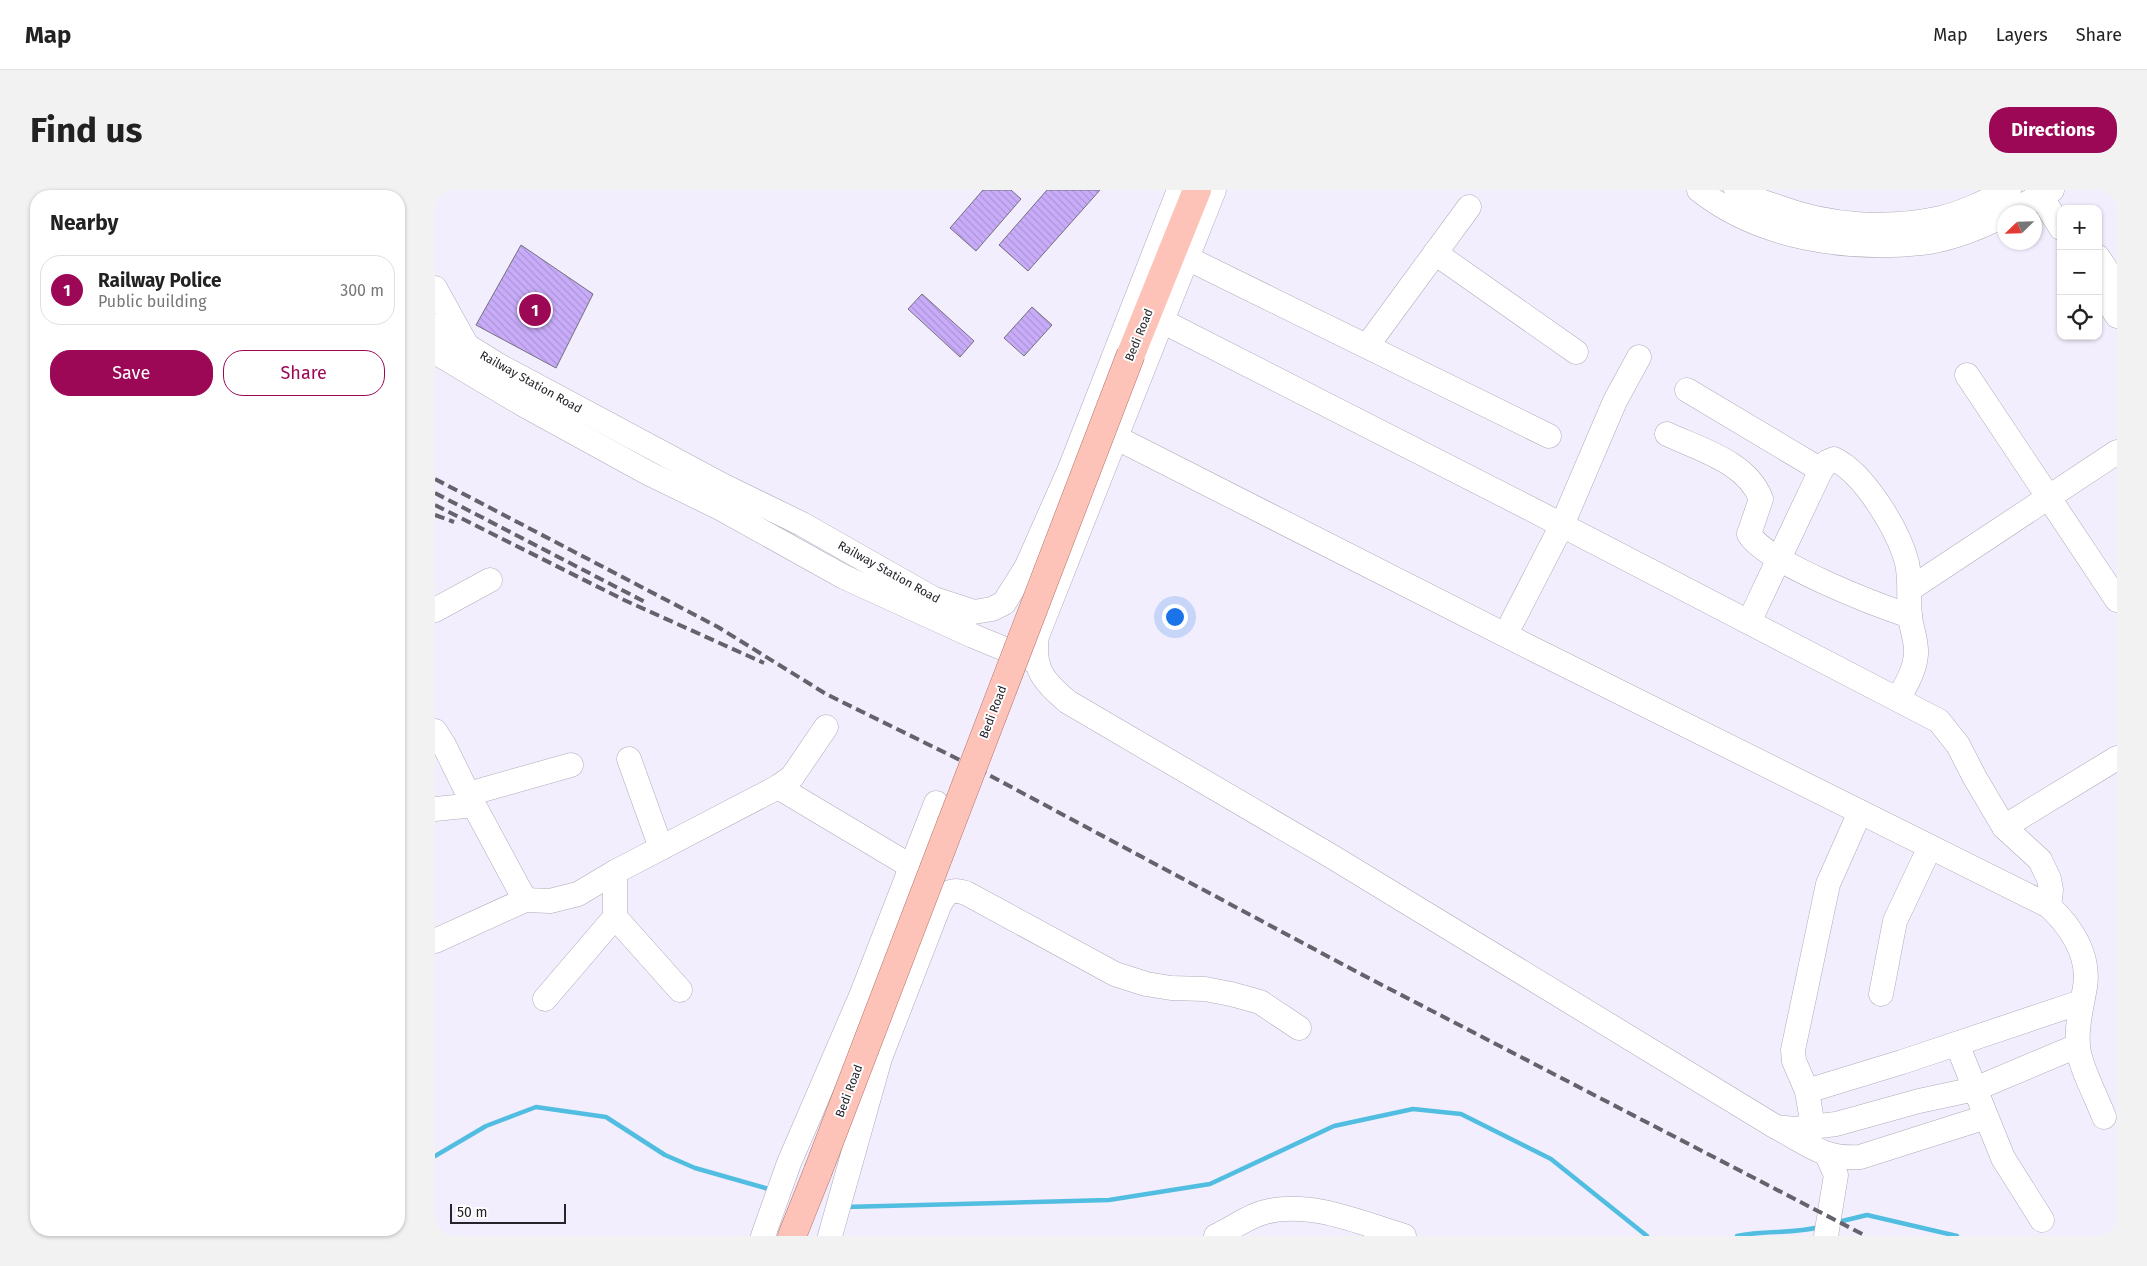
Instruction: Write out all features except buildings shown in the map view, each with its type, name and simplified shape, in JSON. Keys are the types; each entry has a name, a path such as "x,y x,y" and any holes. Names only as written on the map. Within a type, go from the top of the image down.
{"main road":[{"name":"Bedi Road","path":"792,1236 928,888 1026,625 1197,190"}],"street":[{"name":"Railway Station Road","path":"435,326 498,365 706,476 810,528 934,599 975,612 992,610 1004,603 1026,568 1069,471 1179,190"},
{"path":"1214,190 1037,636 1036,661 1041,674 1051,687 1068,702 1339,861 1777,1127 1827,1155 1844,1158 1860,1157 1986,1117"},
{"path":"1699,190 1708,197 1754,222 1796,236 1843,244 1922,243 1957,235 1997,218"},
{"path":"1741,191 1804,217 1842,222 1886,224 1915,222 1942,217 1973,207 2009,190"},
{"path":"2047,192 2063,205"},
{"path":"2023,205 2047,192"},
{"path":"2047,192 2057,218"},
{"path":"1367,346 1469,207"},
{"path":"1435,253 1577,352"},
{"path":"1187,258 1549,436"},
{"path":"2102,263 2117,286"},
{"path":"435,288 467,346"},
{"path":"2102,293 2117,316"},
{"path":"1162,321 1562,525 1939,721 1958,745 1975,778 2005,827 2015,838 2028,847 2045,869 2051,890 2049,906"},
{"name":"Railway Station Road","path":"435,352 524,405 639,469 720,508 844,577 973,636 1036,661"},
{"path":"1512,622 1562,525 1615,400 1639,357"},
{"path":"1967,375 2117,600"},
{"path":"1687,390 1829,459 1843,463 1869,490 1900,544 1907,562 1916,653 1911,674 1898,699"},
{"path":"1667,434 1737,468 1747,476 1761,499 1749,534 1759,545 1779,560 1870,603 1910,602 2053,502 2117,452"},
{"path":"1115,437 1533,649 2049,906 2067,923 2078,942 2085,969 2085,986 2081,1002 2077,1046 2104,1117"},
{"path":"1749,622 1829,459"},
{"path":"2053,502 2117,467"},
{"path":"435,610 490,580"},
{"path":"435,941 525,900 550,901 578,894 615,872 778,788 792,777 826,727"},
{"path":"435,731 525,900"},
{"path":"2005,827 2117,758"},
{"path":"629,759 661,848"},
{"path":"435,809 471,800 571,765"},
{"path":"778,788 911,867"},
{"path":"763,1236 789,1163 861,996 936,803"},
{"path":"1813,1127 1807,1091 1794,1061 1793,1050 1828,884 1860,812"},
{"path":"1881,994 1895,921 1930,847"},
{"path":"545,999 615,917 615,872"},
{"path":"830,1236 880,1058 943,896 949,891 956,890 966,893 1115,974 1146,984 1231,994 1260,1002 1299,1028"},
{"path":"615,917 680,990"},
{"path":"1807,1091 1957,1044 2081,1002"},
{"path":"1957,1044 2003,1158 2041,1220"},
{"path":"1777,1127 1795,1129 1836,1124 1919,1101 1975,1089 2077,1046"},
{"path":"1825,1236 1836,1175 1827,1155"},
{"path":"1217,1236 1263,1212 1289,1207 1323,1212 1404,1236"}],"waterway":[{"path":"435,1156 486,1126 536,1107 606,1117 665,1155 695,1168 772,1190"},
{"path":"845,1207 1109,1200 1210,1184 1334,1126 1413,1109 1461,1114 1551,1159 1647,1236"},
{"path":"1834,1223 1867,1215 1957,1236"},
{"path":"1737,1236 1799,1231 1820,1227"}],"railway":[{"path":"435,479 718,627 826,694 972,766 1357,972 1866,1236"},
{"path":"435,493 647,603"},
{"path":"435,505 624,600 764,663"},
{"path":"435,515 454,522"}],"place":[{"name":"Railway Police","path":"535,310"}]}
